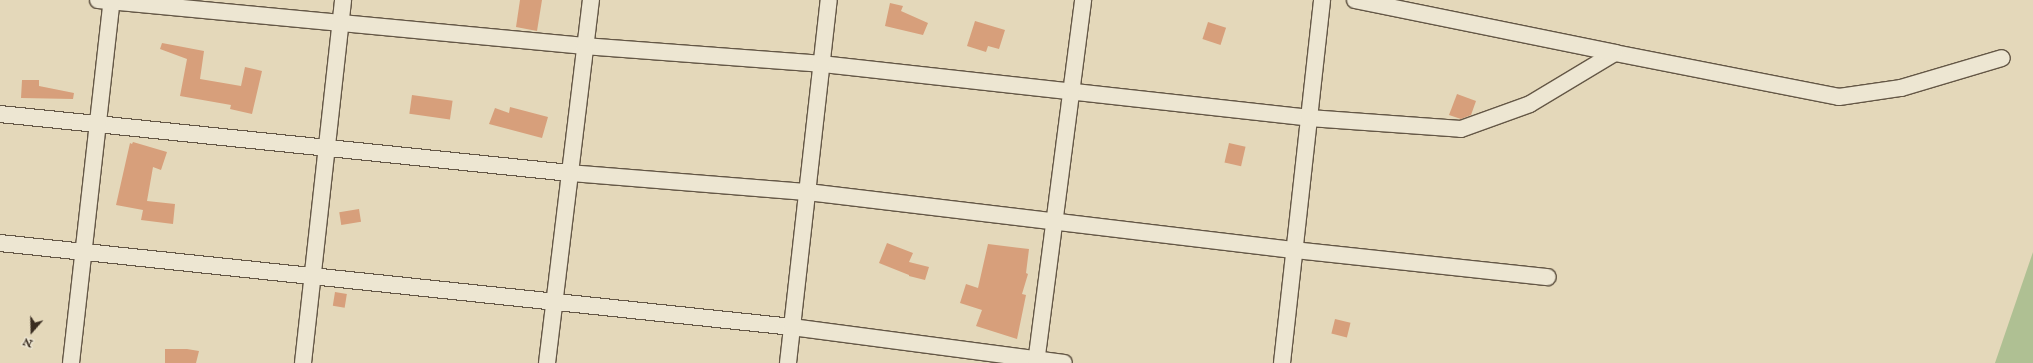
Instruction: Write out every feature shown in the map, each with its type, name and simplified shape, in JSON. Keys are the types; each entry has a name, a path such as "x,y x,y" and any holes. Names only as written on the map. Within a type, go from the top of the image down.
{"street":[{"path":"303,363 343,0"},
{"path":"547,363 591,0"},
{"path":"788,363 829,0"},
{"path":"1037,361 1084,0"},
{"path":"1282,363 1322,0"},
{"path":"1355,0 1839,97 1901,88 2002,58"},
{"path":"71,363 98,125 107,1 585,46 822,64 1309,118 1461,129 1530,104 1615,53"},
{"path":"0,114 570,173 808,192 1294,250 1548,276"},
{"path":"0,243 792,327 1037,361 1064,363"}],"green space":[{"path":"2033,252 2033,363 1995,363"}],"building":[{"path":"520,0 542,0 537,31 516,27"},
{"path":"890,3 903,6 901,11 928,23 923,35 885,26"},
{"path":"975,21 1005,30 999,49 988,46 986,52 967,46"},
{"path":"1208,22 1226,28 1221,45 1202,39"},
{"path":"162,43 204,51 200,79 241,86 245,67 262,71 252,114 230,109 231,105 180,96 187,59 160,49"},
{"path":"22,80 39,80 39,86 74,93 73,99 21,98"},
{"path":"1457,94 1476,101 1471,115 1461,119 1449,115"},
{"path":"412,95 453,101 450,120 409,114"},
{"path":"510,107 548,117 542,138 489,124 495,108 509,113"},
{"path":"133,142 167,152 161,170 153,167 147,201 175,204 173,224 141,220 143,210 116,205 130,143 132,144"},
{"path":"1229,143 1246,147 1241,166 1225,162"},
{"path":"359,209 361,222 341,225 339,212"},
{"path":"887,243 913,253 909,262 929,267 925,280 909,276 879,263"},
{"path":"988,244 1029,249 1026,273 1028,274 1022,294 1026,295 1017,339 976,326 982,310 960,303 966,284 978,288"},
{"path":"335,292 347,294 345,308 333,306"},
{"path":"1335,319 1351,323 1347,337 1331,334"},
{"path":"165,349 187,349 199,351 196,363 165,363"}]}
